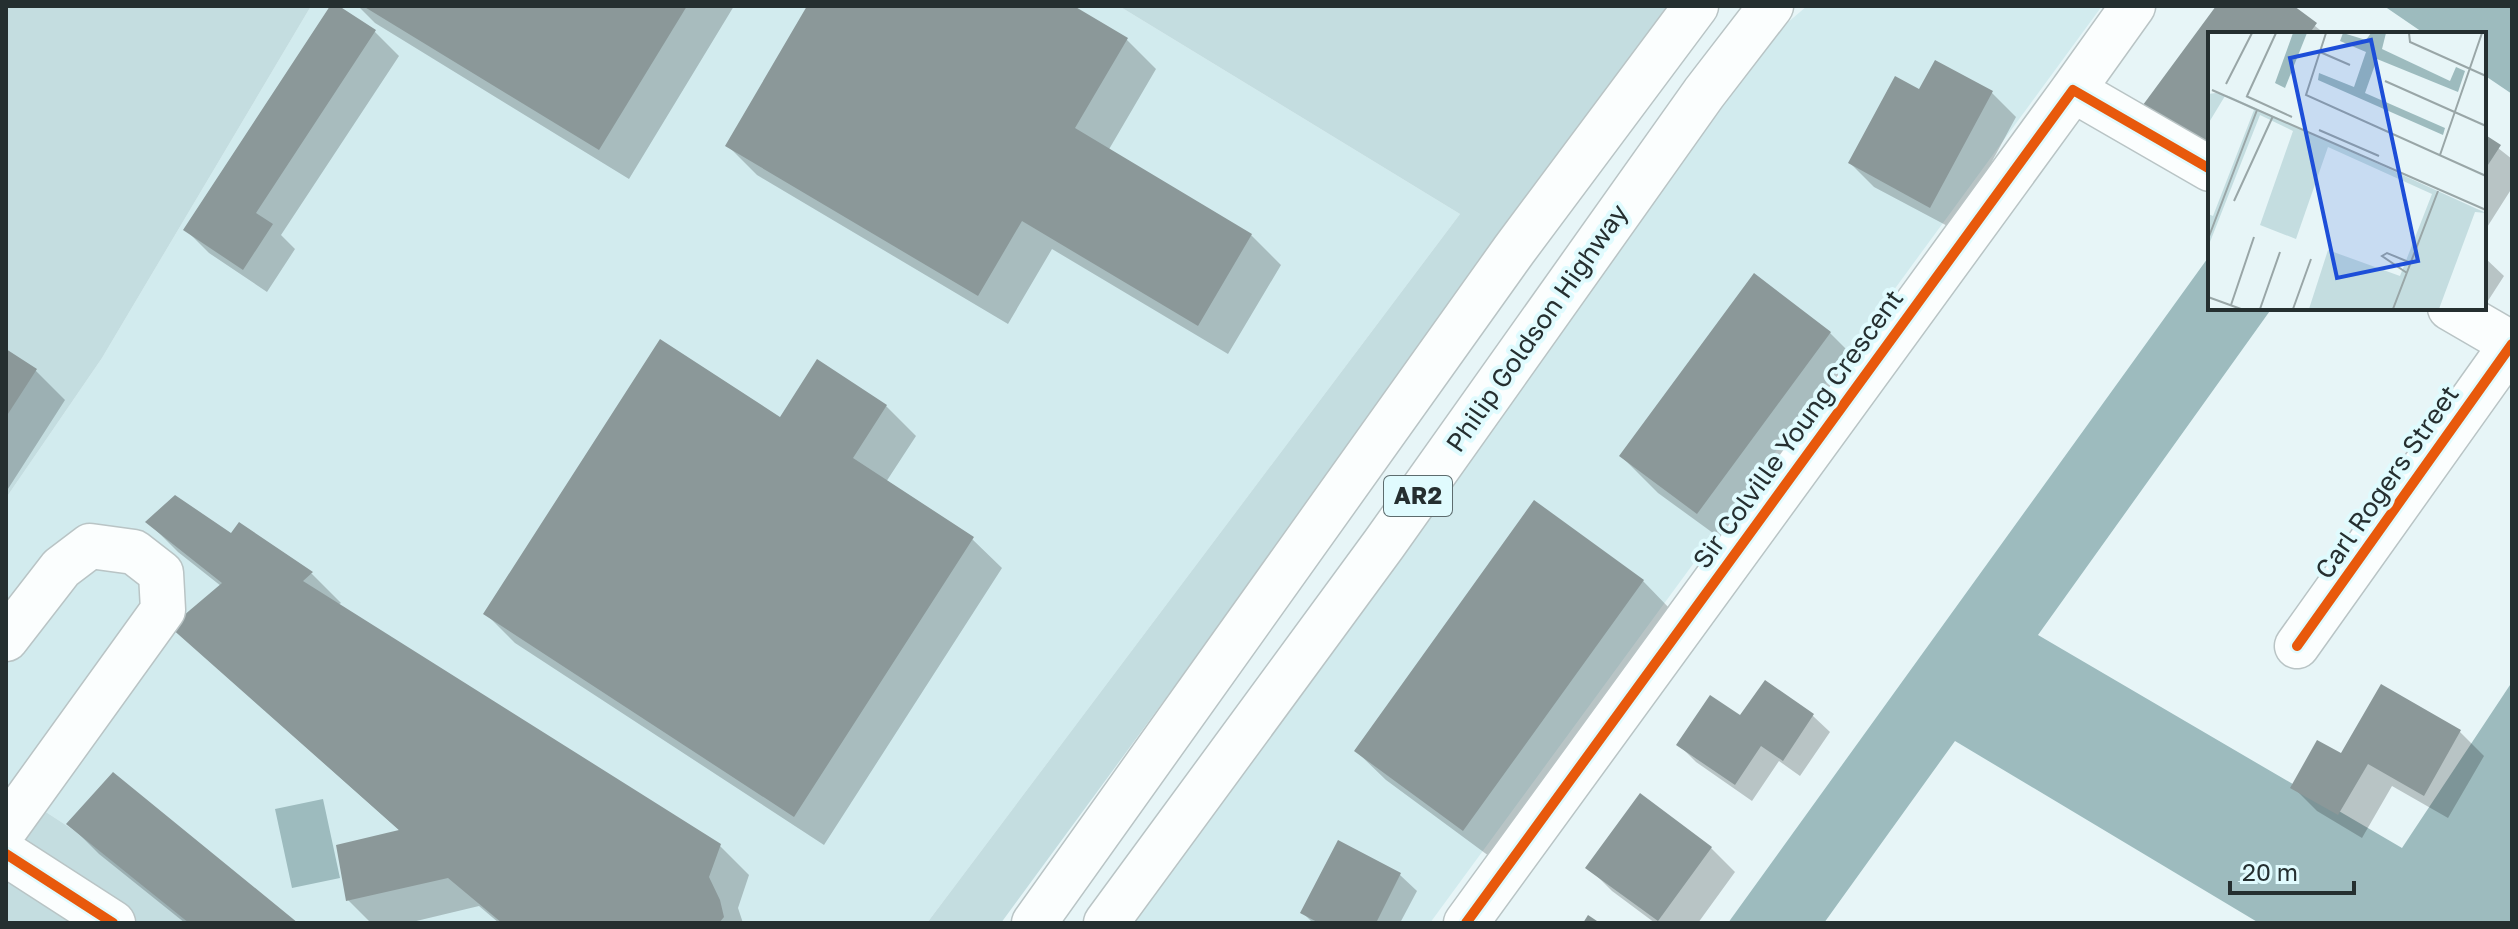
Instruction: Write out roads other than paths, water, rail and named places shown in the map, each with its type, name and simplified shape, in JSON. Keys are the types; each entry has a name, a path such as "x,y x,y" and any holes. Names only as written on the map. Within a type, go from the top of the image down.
{"main road":[{"name":"AR2","path":"1034,923 1495,276 1696,6"},
{"name":"Philip Goldson Highway","path":"1106,923 1384,544 1704,93 1771,6"},
{"name":"Sir Colville Young Crescent","path":"1466,923 2133,6"},
{"path":"2073,90 2208,168"},
{"path":"2453,310 2512,344"},
{"name":"Carl Rogers Street","path":"2297,646 2512,344"},
{"path":"6,639 61,568 90,546 134,552 161,573 163,610 6,828"},
{"path":"6,854 113,923"}]}
